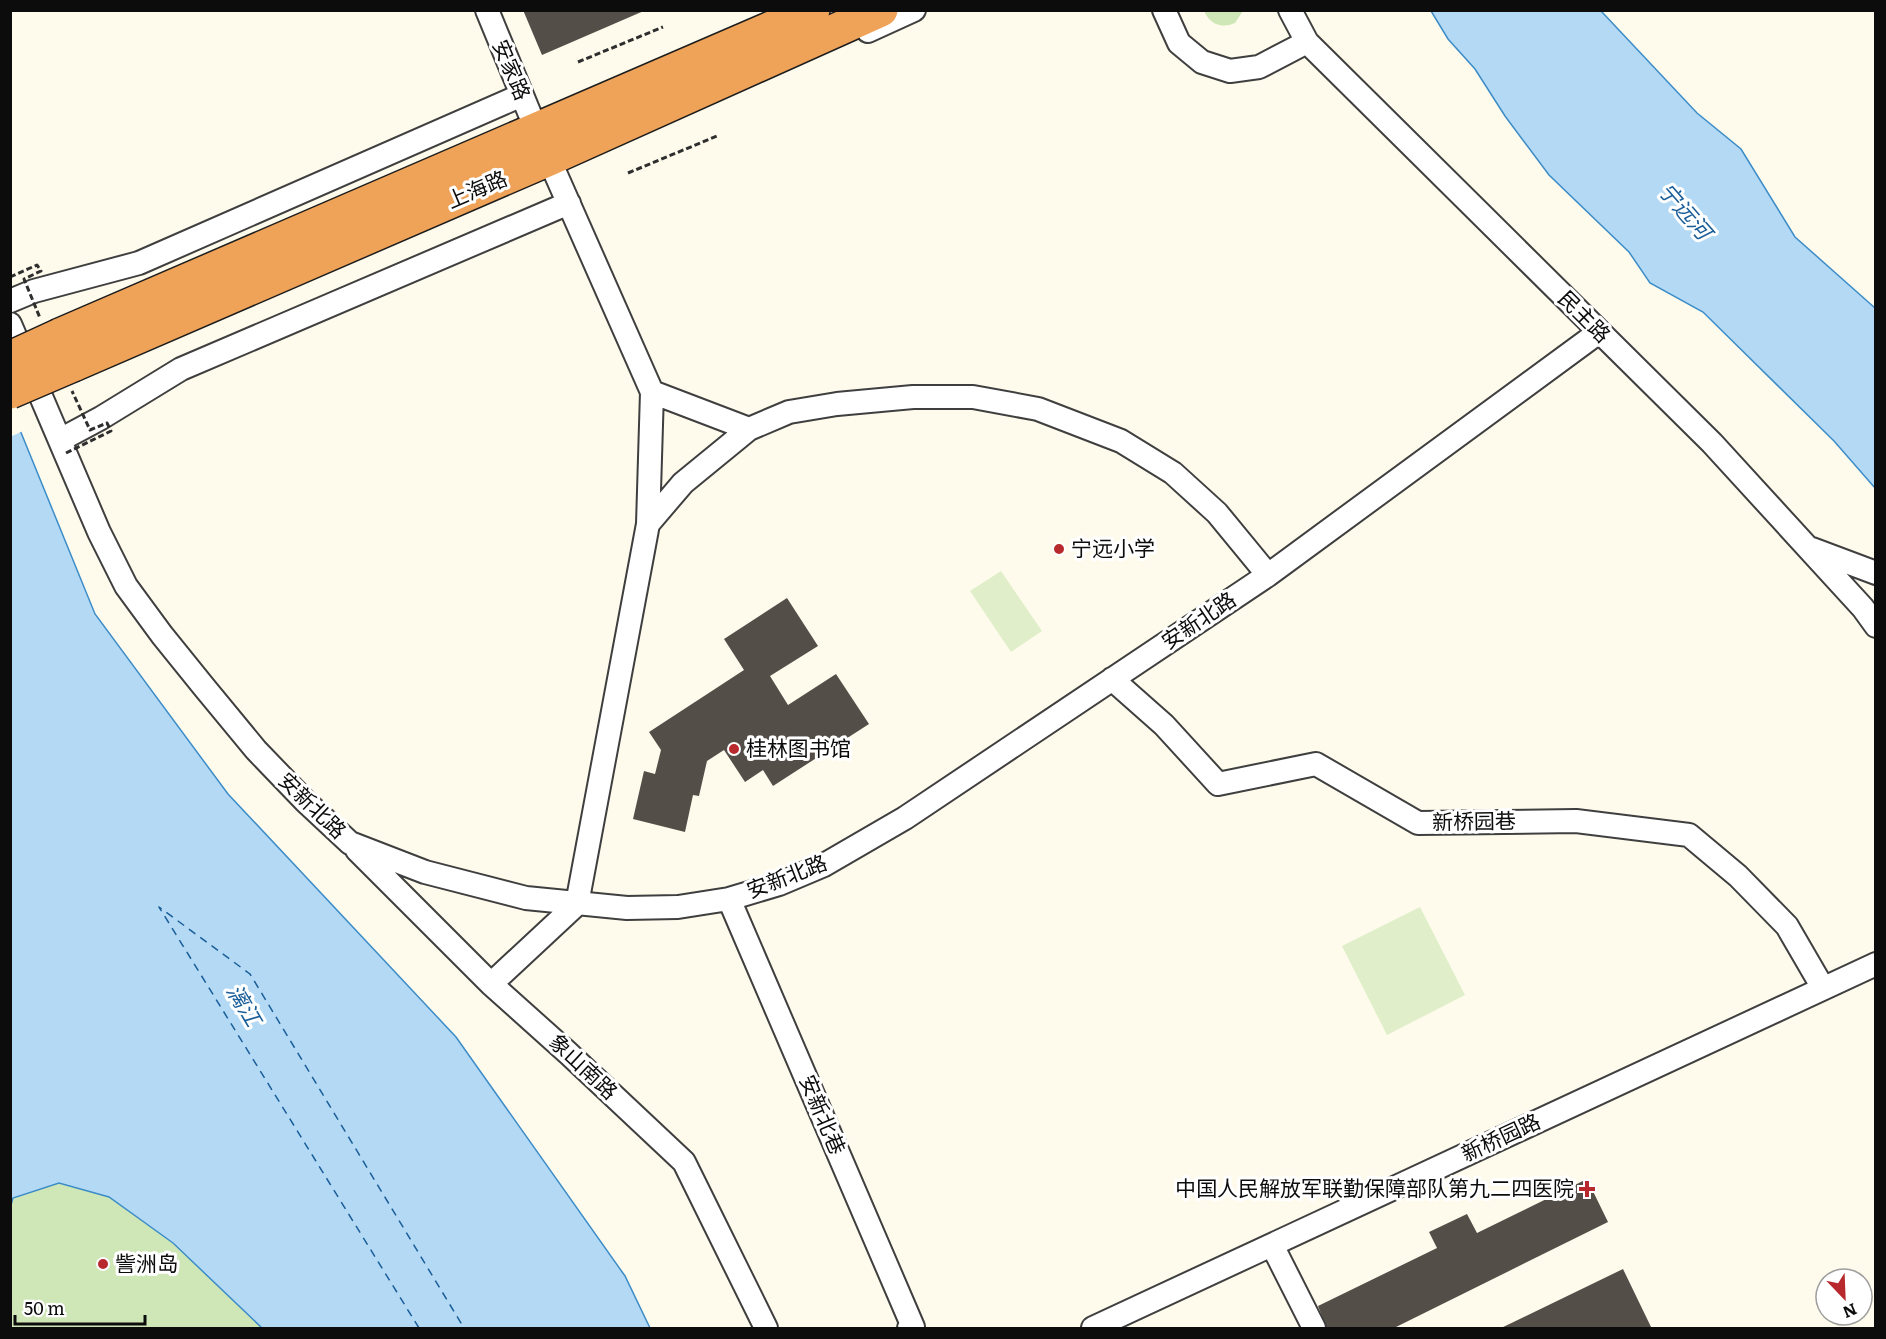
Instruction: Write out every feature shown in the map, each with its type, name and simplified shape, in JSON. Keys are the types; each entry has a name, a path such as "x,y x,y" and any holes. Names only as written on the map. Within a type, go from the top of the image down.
{"highway":[{"name":"上海路","path":"61,352 536,129 813,10"},
{"name":"上海路","path":"61,352 549,159 881,10"},
{"path":"10,358 61,352"},
{"path":"10,392 61,352"}],"street":[{"name":"安家路","path":"487,10 536,129"},
{"path":"536,129 601,89 780,10"},
{"path":"491,984 577,904 648,524 652,392 549,159 622,138 914,10"},
{"path":"1164,10 1179,43 1202,62 1230,71 1259,67 1307,42"},
{"name":"民主路","path":"1290,10 1307,42 1712,443 1863,608 1875,626"},
{"path":"10,301 34,291 139,263 522,95"},
{"path":"63,447 101,418 181,369 569,202"},
{"name":"安新北路","path":"10,324 99,532 126,586 162,635 256,750 305,801 350,843 389,860 526,898 627,909 678,907 729,899 779,884 824,865 864,843 905,818 1268,575 1599,332"},
{"path":"652,392 749,429"},
{"path":"648,524 683,483 749,429 789,412 837,404 913,397 973,397 1038,409 1121,441 1173,473 1217,513 1268,575"},
{"path":"1807,547 1875,573"},
{"name":"新桥园巷","path":"1112,679 1164,725 1218,784 1316,764 1418,823 1576,821 1689,835 1738,876 1787,926 1824,988"},
{"name":"象山南路","path":"350,843 491,984 684,1162 766,1329"},
{"name":"安新北巷","path":"729,899 913,1327 909,1329"},
{"name":"新桥园路","path":"1093,1329 1875,964"},
{"path":"1272,1245 1314,1329"}],"path":[{"path":"578,62 663,27"},
{"path":"628,173 717,136"},
{"path":"10,277 37,265 41,271 24,279 61,352 90,430 107,423 111,431 63,447"}],"green space":[{"path":"1204,11 1243,11 1235,23 1221,25 1209,19"},
{"path":"1001,571 1042,631 1011,652 970,591"},
{"path":"1420,907 1465,995 1387,1035 1342,946"},
{"name":"訾洲岛","path":"60,1182 109,1197 173,1243 262,1328 13,1328 11,1323 11,1205 13,1199"}],"water":[{"name":"宁远河","path":"1431,11 1601,11 1697,113 1741,149 1795,237 1875,308 1875,488 1834,441 1703,312 1650,283 1629,252 1549,175 1505,116 1475,69 1448,39"},
{"name":"漓江","path":"11,408 95,614 228,794 456,1037 625,1276 650,1328 262,1328 173,1243 109,1197 59,1183 13,1198 11,1205"}],"pier":[{"path":"11,405 23,431 10,437"}],"building":[{"path":"523,10 646,10 542,55"},
{"path":"787,598 818,646 770,676 788,705 836,674 869,724 773,786 763,770 745,782 724,750 707,761 699,796 693,795 685,832 633,819 644,771 655,774 661,750 649,732 744,670 724,639"},
{"path":"1587,1179 1608,1222 1392,1329 1327,1329 1318,1306 1437,1248 1429,1232 1467,1214 1477,1233"},
{"path":"1623,1269 1652,1329 1499,1329"}],"ferry route":[{"path":"419,1328 159,907 250,974 464,1328"}],"place":[{"name":"宁远小学","path":"1059,549"},
{"name":"桂林图书馆","path":"734,749"},
{"name":"中国人民解放军联勤保障部队第九二四医院","path":"1587,1189"},
{"name":"訾洲岛","path":"103,1264"}]}
